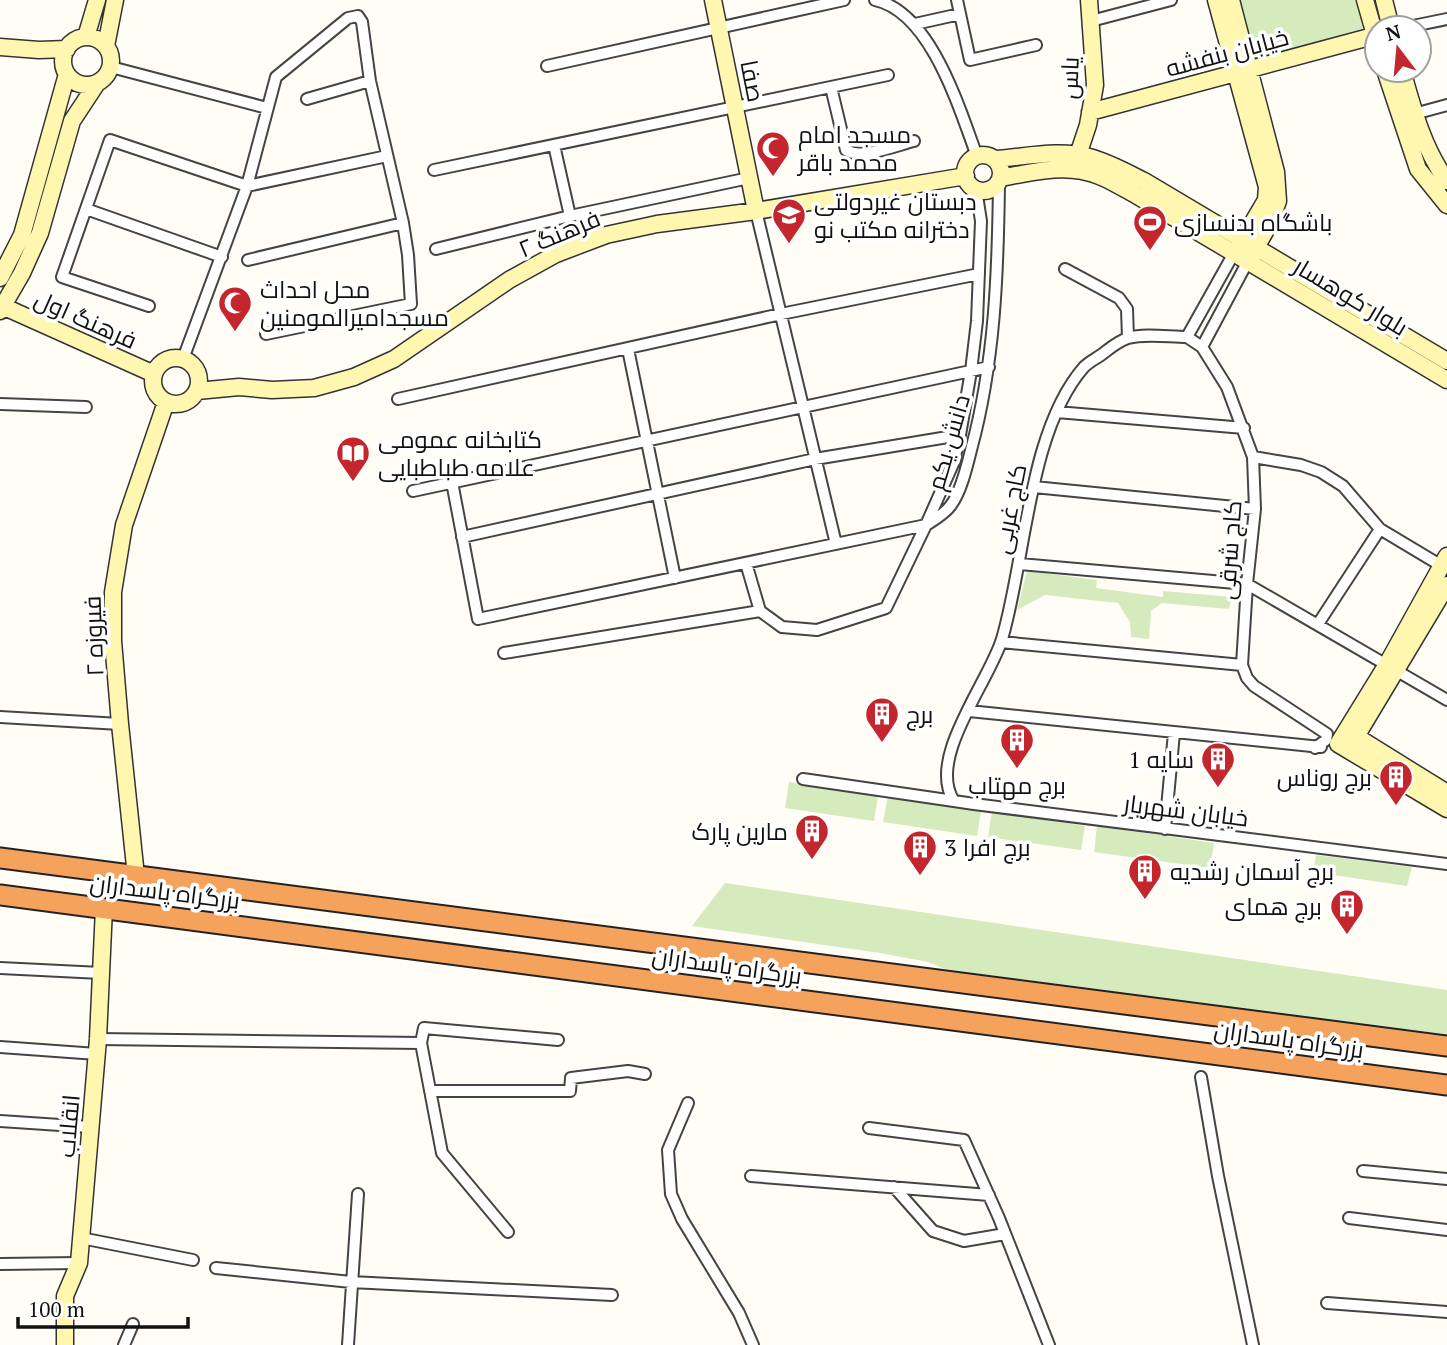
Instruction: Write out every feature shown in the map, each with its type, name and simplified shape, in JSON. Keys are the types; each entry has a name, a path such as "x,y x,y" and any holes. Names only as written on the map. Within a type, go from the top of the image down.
{"highway":[{"name":"بزرگراه پاسداران","path":"0,859 1447,1046"},
{"name":"بزرگراه پاسداران","path":"0,895 1447,1085"}],"main road":[{"path":"86,37 97,0"},
{"path":"106,46 115,0"},
{"name":"صفا","path":"713,0 756,211"},
{"name":"یاس","path":"1078,155 1095,85 1089,0"},
{"path":"1216,0 1276,173 1278,201 1270,223 1244,251"},
{"path":"1231,0 1243,72"},
{"path":"86,37 106,46 111,67 103,80 82,85 67,74 63,63 72,43 86,37"},
{"name":"خیابان بنفشه","path":"1090,112 1363,41"},
{"path":"0,47 67,49"},
{"path":"0,278 22,235 67,74"},
{"path":"1,308 22,273 40,233 72,121 97,83"},
{"path":"1390,84 1418,169 1447,205"},
{"path":"1406,84 1414,114 1438,168 1447,181"},
{"name":"بلوار کوهسار","path":"996,159 1063,154 1078,155 1110,164 1144,181 1244,251 1447,380"},
{"path":"987,155 996,159 1001,168 1000,180 991,189 971,183 966,166 977,156 987,155"},
{"name":"بلوار کوهسار","path":"1000,180 1062,169 1084,171 1104,178 1447,361"},
{"name":"فرهنگ ۲","path":"197,391 239,387 272,390 314,388 354,377 394,359 509,280 556,254 606,235 657,224 971,183"},
{"name":"فرهنگ اول","path":"1,308 154,374"},
{"path":"176,358 183,359 195,368 198,375 197,391 193,397 181,404 166,401 157,394 154,374 162,363 176,358"},
{"name":"فیروزه ٢","path":"136,876 113,642 113,593 124,525 166,401"},
{"path":"1391,669 1445,564"},
{"path":"1347,741 1447,585"},
{"path":"1347,741 1447,793"},
{"path":"1347,741 1447,809"},
{"name":"انقلاب","path":"65,1345 65,1296 79,1263 97,1046 104,908"}],"street":[{"path":"547,66 844,0"},
{"path":"875,0 894,7 915,24 940,65 977,156"},
{"path":"957,0 970,60 1036,46"},
{"path":"1091,21 1171,0"},
{"path":"915,24 960,14"},
{"path":"183,359 247,186 276,77 348,18 358,16 362,22 370,81 403,223 411,304 266,334"},
{"path":"111,67 267,108"},
{"path":"434,170 888,75"},
{"path":"307,99 370,81"},
{"path":"831,87 846,150 852,154 914,141"},
{"path":"1414,114 1447,105"},
{"path":"149,306 62,277 110,139 247,186 387,156"},
{"path":"554,145 570,216"},
{"path":"436,249 570,216 749,178"},
{"name":"دانش یکم","path":"926,526 951,506 966,470 989,367 994,322 1000,180"},
{"name":"دانش یکم","path":"926,526 953,464 971,371 981,221 971,183"},
{"path":"86,209 222,257"},
{"path":"756,211 836,544"},
{"path":"248,260 403,223"},
{"path":"1186,337 1244,251"},
{"path":"1065,268 1119,298 1127,309 1128,338 1186,337 1202,347 1244,251"},
{"path":"398,398 780,314 979,274"},
{"name":"کاج غربی","path":"954,801 947,785 946,768 952,746 1001,642 1020,564 1037,468 1062,398 1085,366 1128,338"},
{"name":"کاج شرقی","path":"1202,347 1227,387 1253,457 1255,509 1242,665"},
{"path":"628,349 675,578"},
{"path":"413,491 989,367"},
{"path":"0,404 86,407"},
{"path":"1057,412 1244,428"},
{"path":"463,537 815,459 960,435"},
{"path":"1253,457 1301,465 1321,472 1343,486 1380,529 1445,564"},
{"path":"452,482 478,620 926,526"},
{"path":"1034,487 1255,509"},
{"path":"747,562 760,611 782,627 817,630 886,608 926,526"},
{"path":"1318,624 1380,529"},
{"path":"1020,564 1247,584 1447,700"},
{"path":"504,653 760,611"},
{"path":"1001,642 1242,665 1247,678 1254,686 1347,741"},
{"path":"969,710 1315,748 1347,741"},
{"path":"0,717 120,724"},
{"path":"1315,748 1326,740 1327,734 1321,728"},
{"path":"1166,829 1174,733"},
{"name":"خیابان شهریار","path":"803,779 1447,864"},
{"path":"0,968 101,973"},
{"path":"508,1232 442,1153 421,1043 424,1028 558,1040"},
{"path":"0,1047 421,1043"},
{"path":"430,1091 570,1091 571,1078 628,1072 645,1073"},
{"path":"1201,1077 1218,1176 1253,1345"},
{"path":"688,1104 668,1150 671,1194 682,1219 739,1313 753,1345"},
{"path":"0,1121 90,1127"},
{"path":"869,1128 964,1140 1049,1345"},
{"path":"1363,1171 1447,1179"},
{"path":"751,1176 989,1195"},
{"path":"894,1187 933,1231 964,1241 1004,1234"},
{"path":"348,1345 358,1194"},
{"path":"1349,1218 1447,1230"},
{"path":"81,1238 192,1260"},
{"path":"0,1264 79,1263"},
{"path":"216,1268 351,1282 612,1295"},
{"path":"1326,1303 1447,1311"},
{"path":"124,1345 133,1324"}],"green space":[{"path":"1239,0 1356,0 1363,28 1255,59"},
{"path":"1027,571 1097,580 1096,588 1163,597 1163,591 1232,597 1229,609 1162,603 1151,611 1149,639 1131,637 1130,622 1118,603 1045,595 1017,610"},
{"path":"789,782 878,796 874,821 785,808"},
{"path":"888,796 981,811 977,836 883,822"},
{"path":"992,811 1085,826 1081,850 988,837"},
{"path":"1097,826 1214,843 1210,868 1094,852"},
{"path":"1316,855 1412,867 1407,886 1313,872"},
{"path":"725,883 1447,990 1447,1041 945,969 928,962 880,953 692,926"}],"place":[{"name":"مسجد امام محمد باقر","path":"773,178"},
{"name":"دبستان غیردولتی دخترانه مکتب نو","path":"789,245"},
{"name":"باشگاه بدنسازی","path":"1150,252"},
{"name":"محل احداث مسجدامیرالمومنین","path":"235,333"},
{"name":"کتابخانه عمومی علامه طباطبایی","path":"353,483"},
{"name":"برج","path":"882,744"},
{"name":"برج مهتاب","path":"1017,770"},
{"name":"سایه 1","path":"1218,789"},
{"name":"برج روناس","path":"1396,807"},
{"name":"مارین پارک","path":"812,861"},
{"name":"برج افرا 3","path":"920,877"},
{"name":"برج آسمان رشدیه","path":"1145,901"},
{"name":"برج همای","path":"1347,936"}]}
